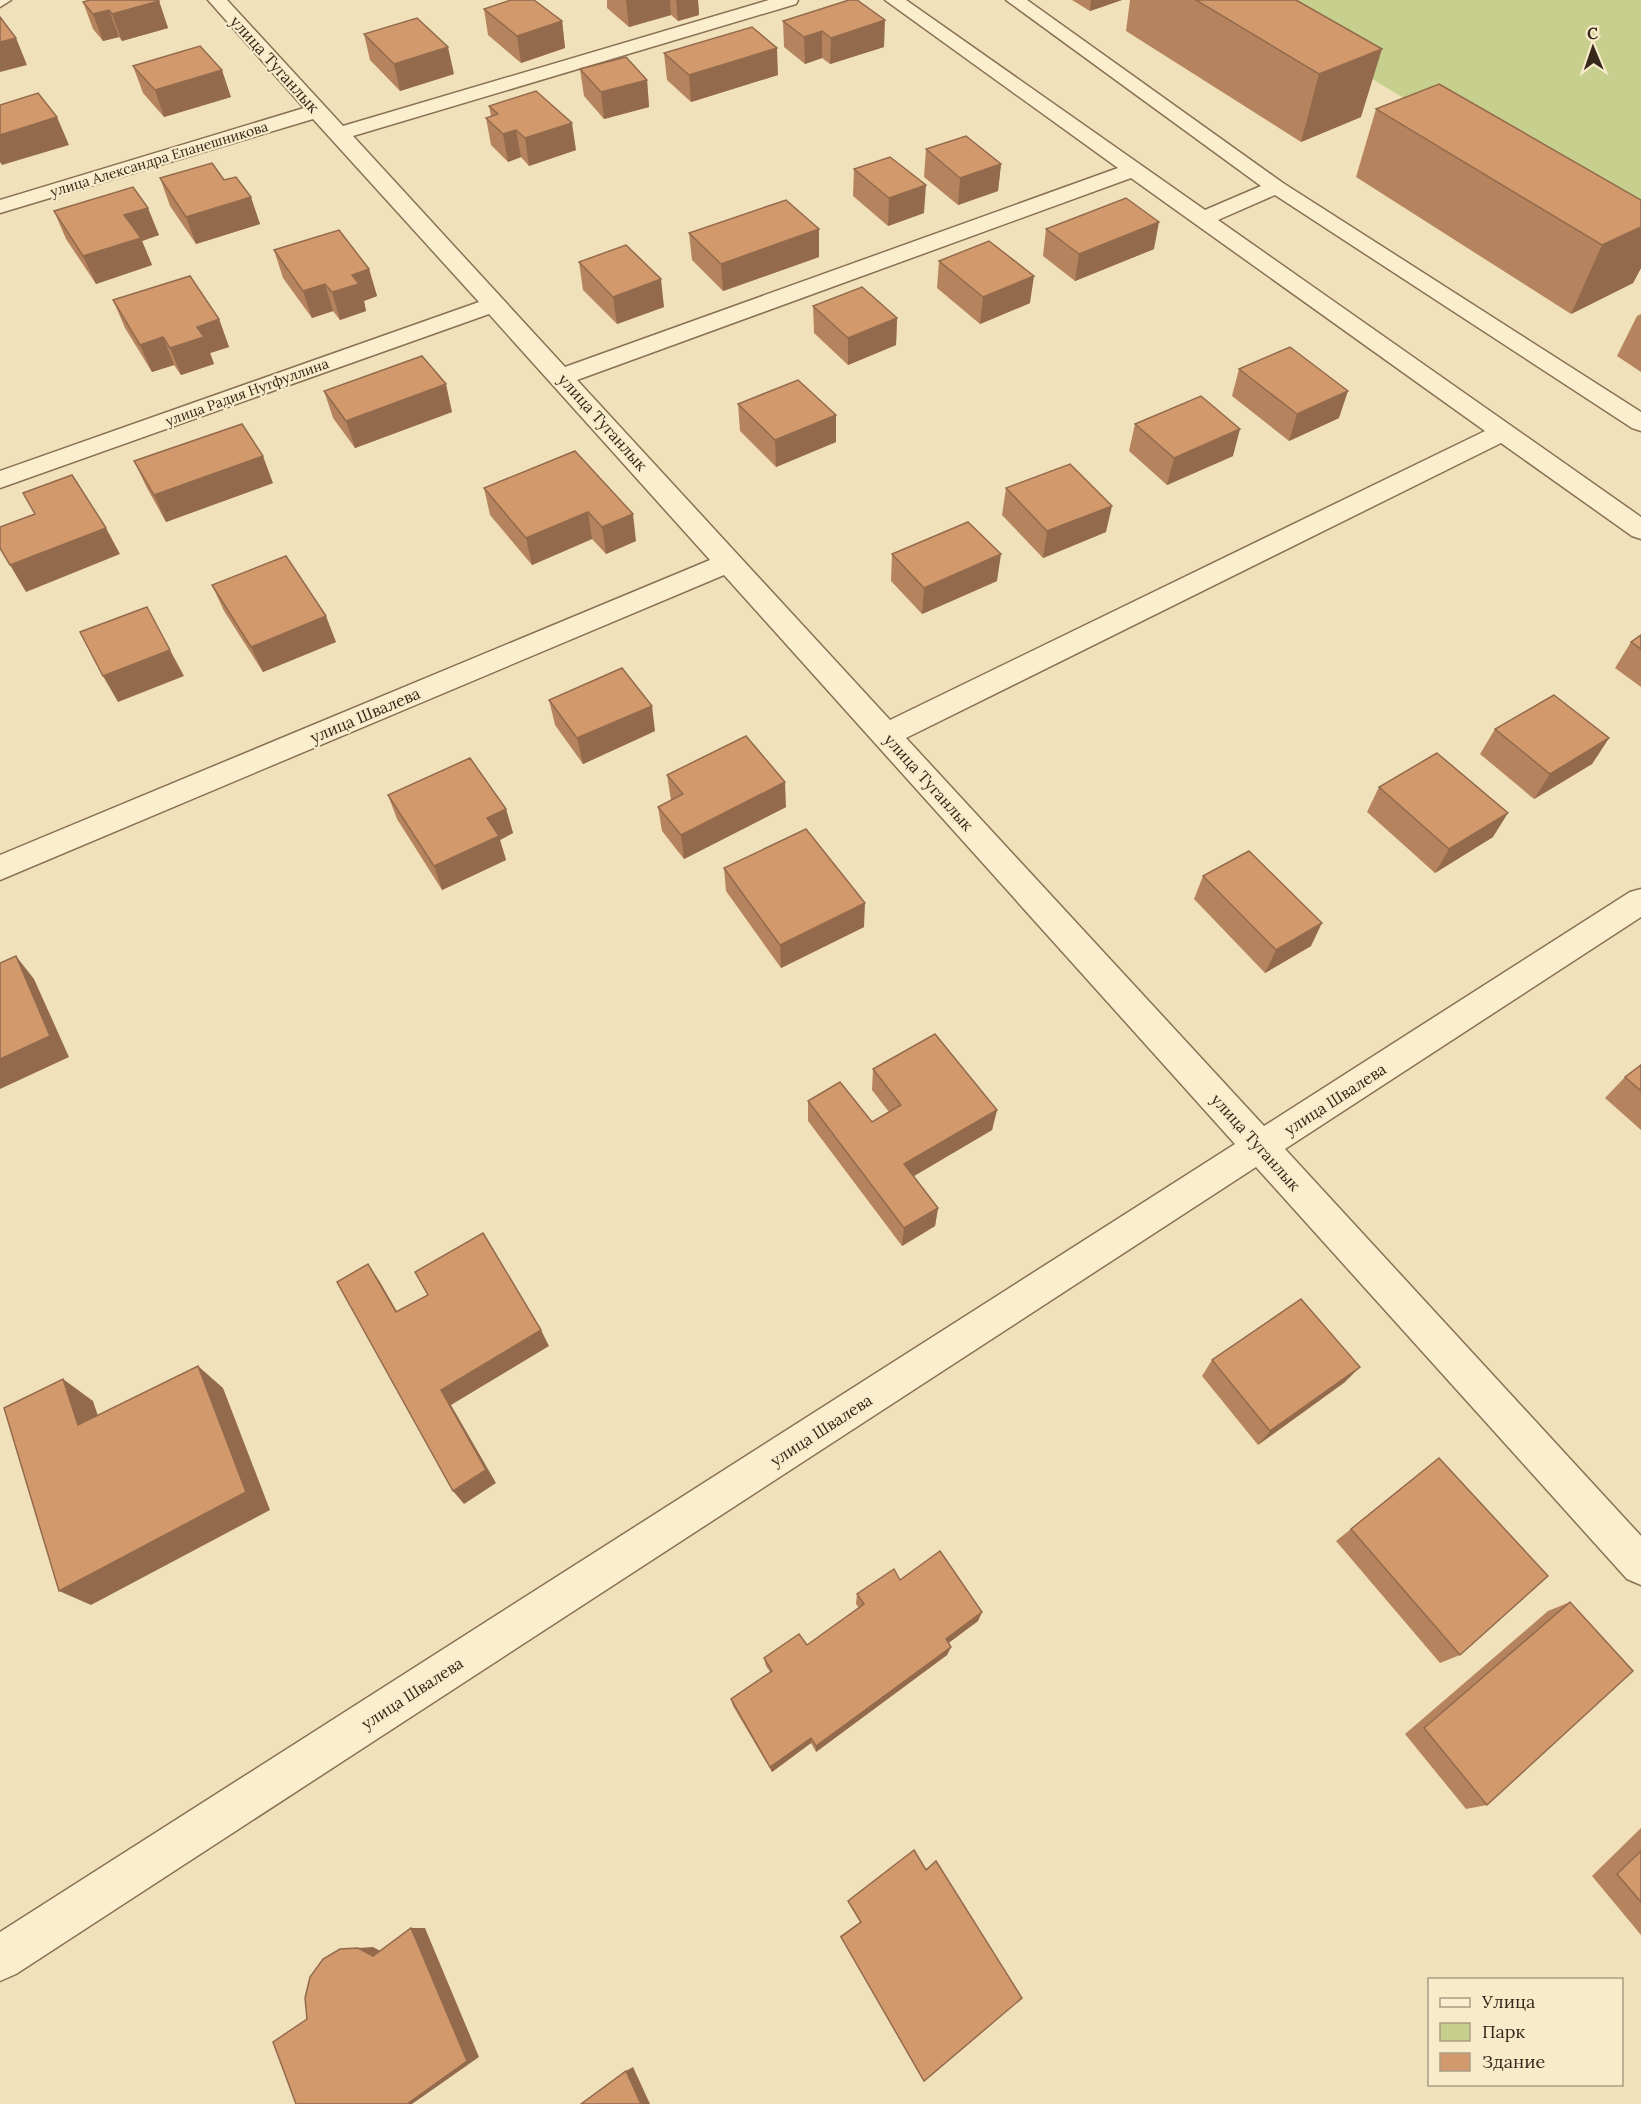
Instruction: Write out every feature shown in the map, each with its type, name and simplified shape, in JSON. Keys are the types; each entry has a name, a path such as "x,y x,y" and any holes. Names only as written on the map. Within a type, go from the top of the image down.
{"street":[{"name":"улица Туганлык","path":"217,0 1641,1565"},
{"path":"339,134 789,0"},
{"path":"894,0 1641,530"},
{"path":"1015,0 1276,187 1641,423"},
{"name":"улица Александра Епанешникова","path":"0,207 317,111"},
{"path":"561,377 1133,170"},
{"path":"1202,219 1276,187"},
{"name":"улица Радия Нутфуллина","path":"0,480 495,304"},
{"path":"886,735 1503,432"},
{"name":"улица Швалева","path":"0,868 730,562"},
{"name":"улица Швалева","path":"0,1958 1641,901"}],"green space":[{"path":"1242,0 1641,0 1641,242"}],"building":[{"path":"90,0 159,1 112,14 109,10 93,14 83,2"},
{"path":"511,0 534,0 562,21 517,36 484,9"},
{"path":"849,0 857,0 885,20 831,38 822,31 804,37 783,21"},
{"path":"1196,0 1296,0 1382,49 1319,74"},
{"path":"0,17 16,38 0,42"},
{"path":"417,18 448,47 394,64 364,34"},
{"path":"752,27 777,48 689,75 664,53"},
{"path":"200,46 222,70 155,90 133,66"},
{"path":"626,57 647,80 601,92 580,69"},
{"path":"1439,84 1641,200 1641,227 1602,245 1376,109"},
{"path":"536,91 572,123 525,138 516,130 503,134 486,118 498,114 489,106"},
{"path":"38,93 57,117 0,135 0,105"},
{"path":"966,136 1001,164 960,178 926,149"},
{"path":"890,157 926,185 889,198 854,169"},
{"path":"212,163 224,180 236,177 251,197 186,217 160,178"},
{"path":"133,187 148,208 124,215 141,238 83,256 54,211"},
{"path":"1126,198 1159,222 1079,254 1046,229"},
{"path":"786,200 819,229 721,264 689,233"},
{"path":"339,230 369,269 352,275 359,284 332,292 325,284 303,291 274,250"},
{"path":"989,241 1034,276 983,297 939,261"},
{"path":"626,245 661,279 613,297 579,262"},
{"path":"190,276 219,319 197,327 204,337 170,348 163,337 140,345 113,300"},
{"path":"862,287 897,318 848,338 813,306"},
{"path":"1290,347 1348,391 1297,414 1239,369"},
{"path":"422,356 446,384 346,421 324,391"},
{"path":"798,380 836,415 775,440 738,404"},
{"path":"1201,396 1240,429 1174,458 1135,424"},
{"path":"242,424 263,456 154,495 134,461"},
{"path":"575,451 633,514 602,527 588,512 526,538 484,488"},
{"path":"1070,464 1112,506 1047,531 1006,488"},
{"path":"72,475 106,528 10,565 0,548 0,527 35,514 23,493"},
{"path":"968,522 1001,554 924,588 892,554"},
{"path":"286,556 326,616 251,647 212,585"},
{"path":"147,607 170,650 103,676 80,632"},
{"path":"1641,635 1641,649 1631,642"},
{"path":"622,668 652,706 577,738 549,700"},
{"path":"1554,695 1609,738 1550,774 1495,729"},
{"path":"746,736 785,782 681,835 658,807 683,794 667,775"},
{"path":"1437,753 1508,813 1449,849 1379,787"},
{"path":"470,758 506,809 487,818 499,836 434,866 388,795"},
{"path":"806,829 865,903 780,945 724,868"},
{"path":"1249,851 1322,923 1276,950 1203,876"},
{"path":"16,956 50,1036 0,1059 0,963"},
{"path":"935,1034 997,1110 904,1164 938,1208 904,1228 808,1101 840,1082 872,1122 901,1105 873,1069"},
{"path":"1641,1065 1641,1091 1625,1077"},
{"path":"483,1233 541,1330 441,1390 486,1470 453,1491 337,1282 368,1264 396,1312 428,1295 415,1272"},
{"path":"1301,1299 1360,1367 1270,1431 1212,1360"},
{"path":"198,1366 246,1492 59,1591 4,1408 63,1379 78,1425"},
{"path":"1439,1458 1548,1576 1460,1655 1351,1529"},
{"path":"940,1551 982,1612 946,1639 951,1647 816,1746 811,1738 770,1767 731,1699 772,1671 764,1658 799,1634 807,1645 864,1604 857,1594 894,1569 900,1580"},
{"path":"1570,1602 1633,1671 1487,1805 1424,1728"},
{"path":"914,1850 926,1870 936,1861 1022,1998 924,2081 841,1937 861,1922 848,1901"},
{"path":"1641,1851 1641,1902 1617,1874"},
{"path":"411,1928 467,2061 407,2104 296,2104 273,2042 307,2019 305,1998 310,1977 323,1959 340,1949 358,1948 373,1956"},
{"path":"626,2071 641,2104 581,2104"}]}
